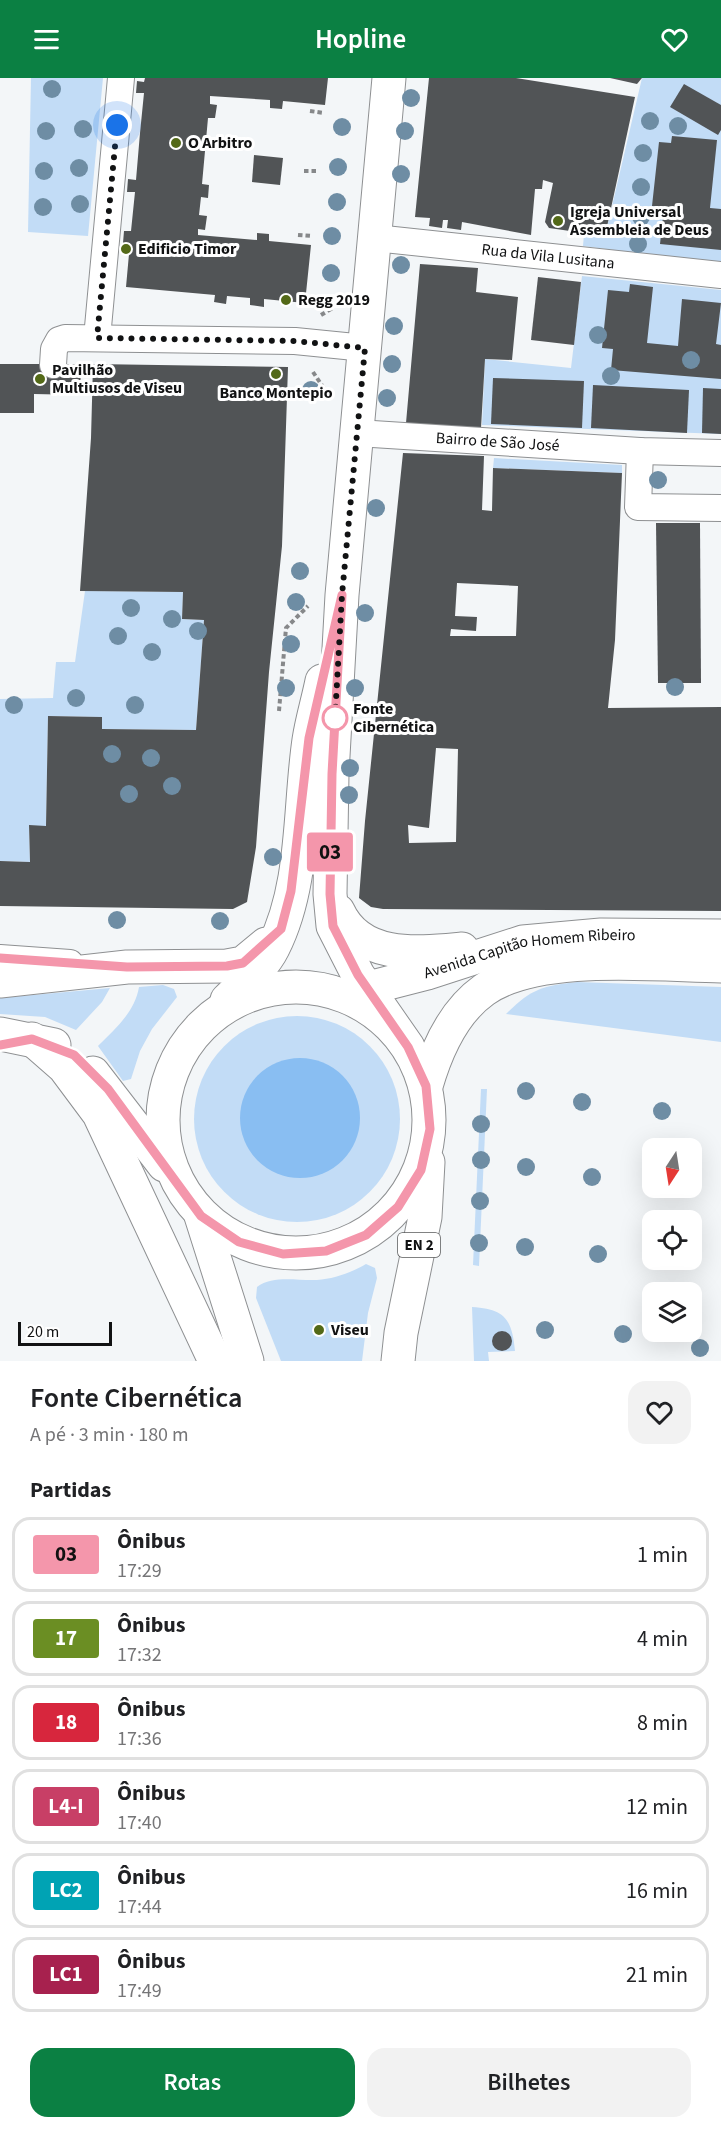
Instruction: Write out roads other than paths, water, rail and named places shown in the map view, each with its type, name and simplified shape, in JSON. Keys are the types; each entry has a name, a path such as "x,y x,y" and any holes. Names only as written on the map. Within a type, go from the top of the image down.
{"main road":[{"path":"201,1216 239,1242 283,1254 326,1251 366,1235 398,1207 421,1170 430,1129 426,1086 408,1047 355,992 333,926 330,894 332,774 342,595 389,78"},
{"path":"174,1179 162,1135 164,1089 182,1048 213,1014 247,990 281,929 293,882 309,738 342,595"},
{"path":"330,894 340,916 365,942 375,948 417,952 524,942"},
{"path":"0,981 127,967 227,966 243,963 281,929"},
{"name":"Avenida Capitão Homem Ribeiro","path":"355,992 524,942 601,935 721,936"},
{"name":"Avenida Capitão Homem Ribeiro","path":"426,1086 438,1048 463,1012 484,990 528,970 588,965 721,966"},
{"path":"160,968 217,978 247,990 299,986 355,992"},
{"path":"0,1034 32,1039 74,1055 90,1070 140,1131 201,1216 247,1361"},
{"path":"32,1039 64,1067 99,1114 215,1361"},
{"name":"EN 2","path":"398,1361 401,1333 425,1217 430,1129"}],"street":[{"path":"97,338 121,78"},
{"name":"Rua da Vila Lusitana","path":"375,238 721,275"},
{"path":"53,364 54,349 59,340 97,338 312,344 365,348"},
{"name":"Bairro de São José","path":"357,433 639,451 721,453"},
{"path":"639,451 638,507 721,508"},
{"path":"0,958 127,967"},
{"path":"0,1045 32,1039"}],"water":[{"path":"300,1058 323,1062 343,1075 356,1095 360,1118 356,1141 343,1161 323,1174 300,1178 277,1174 257,1161 244,1141 240,1118 244,1095 257,1075 277,1062"}],"place":[{"name":"O Arbitro","path":"176,143"},
{"name":"Igreja Universal Assembleia de Deus","path":"558,221"},
{"name":"Edificio Timor","path":"126,249"},
{"name":"Regg 2019","path":"286,300"},
{"name":"Banco Montepio","path":"276,374"},
{"name":"Pavilhão Multiusos de Viseu","path":"40,379"},
{"name":"Fonte Cibernética","path":"335,718"},
{"name":"Viseu","path":"319,1330"}]}
